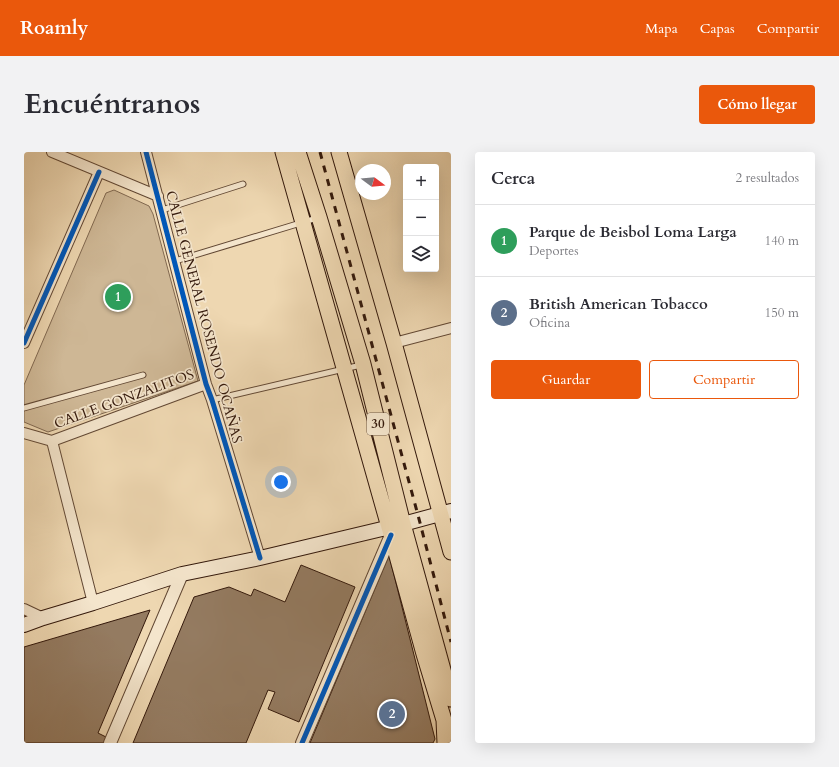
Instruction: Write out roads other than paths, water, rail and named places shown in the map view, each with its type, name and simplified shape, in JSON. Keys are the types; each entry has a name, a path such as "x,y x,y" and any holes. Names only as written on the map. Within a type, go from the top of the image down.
{"main road":[{"path":"339,152 394,343 446,512 451,552"},
{"name":"30","path":"291,156 319,217 363,364 394,529"},
{"name":"30","path":"291,156 303,223 344,369 394,529 451,699"},
{"path":"24,625 182,574 394,529 446,512"},
{"path":"394,529 424,654 444,720 445,743"}],"street":[{"path":"52,152 158,196"},
{"name":"CALLE GENERAL ROSENDO OCAÑAS","path":"146,152 206,384 260,558"},
{"path":"24,343 99,172"},
{"path":"394,343 451,328"},
{"name":"CALLE GONZALITOS","path":"52,441 206,384"},
{"path":"24,432 52,441 93,603"},
{"path":"302,743 394,529"},
{"path":"110,743 182,574"},
{"path":"24,609 43,618"}],"lane":[{"path":"162,210 243,184"},
{"path":"175,261 319,217"},
{"path":"212,400 363,364"},
{"path":"24,408 143,375"}],"railway":[{"path":"320,152 451,642"}],"place":[{"name":"Parque de Beisbol Loma Larga","path":"118,297"},
{"name":"British American Tobacco","path":"392,714"}]}
